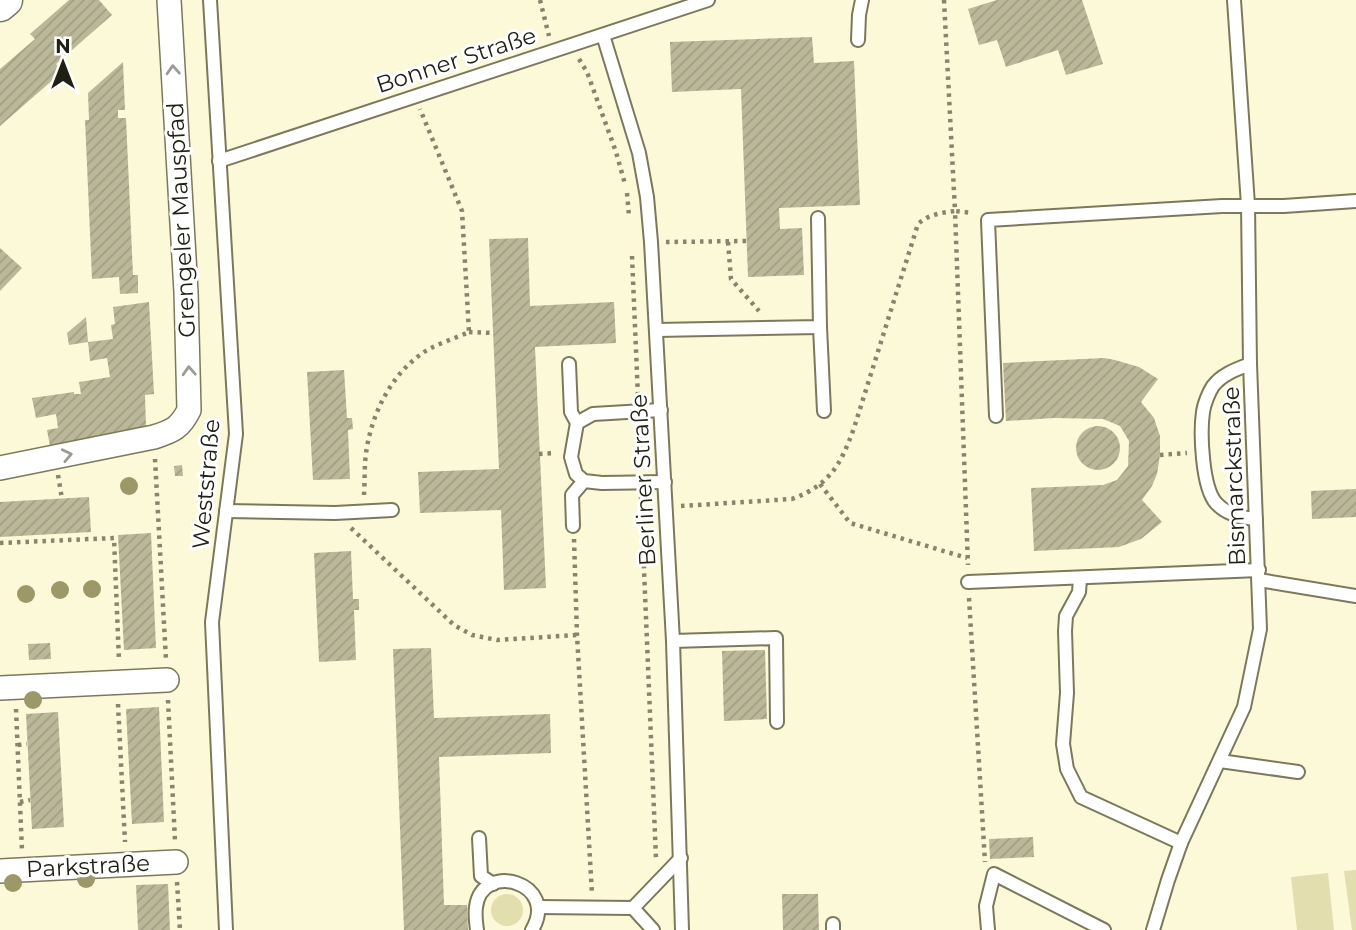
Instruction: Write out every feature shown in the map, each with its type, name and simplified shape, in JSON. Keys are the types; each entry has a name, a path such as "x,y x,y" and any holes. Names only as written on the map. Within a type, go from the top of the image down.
{"main road":[{"path":"0,5 6,0"}],"street":[{"name":"Grengeler Mauspfad","path":"0,468 171,432 182,424 189,410 186,292 169,0"},
{"path":"8,688 167,680"},
{"name":"Parkstraße","path":"0,871 176,862"}],"lane":[{"name":"Weststraße","path":"210,0 236,434 212,622 226,930"},
{"name":"Bonner Straße","path":"219,161 708,0"},
{"path":"858,40 862,0"},
{"name":"Bismarckstraße","path":"1153,930 1181,843 1244,707 1260,629 1250,364 1248,205 1234,0"},
{"name":"Berliner Straße","path":"603,35 639,153 651,242 673,641 682,930"},
{"path":"996,416 988,220 1356,201"},
{"path":"818,218 824,411"},
{"path":"656,330 820,327"},
{"path":"569,364 572,412 577,423 571,457 576,474 584,481 603,484 665,482"},
{"path":"1250,364 1231,370 1213,386 1203,410 1203,452 1208,489 1216,503 1241,518 1256,519"},
{"path":"577,423 593,414 661,410"},
{"path":"573,526 572,495 584,481"},
{"path":"226,511 335,513 392,510"},
{"path":"968,582 1259,575 1356,596"},
{"path":"1080,579 1079,593 1066,616 1067,693 1063,744 1067,769 1081,797 1181,843"},
{"path":"673,641 776,638 778,722"},
{"path":"1220,761 1298,772"},
{"path":"479,838 481,876 493,884"},
{"path":"538,907 633,908 681,858"},
{"path":"988,930 986,906 994,874 1104,930"},
{"path":"478,926 476,907 479,897 493,884 512,881 521,884 535,897 538,918 532,930"},
{"path":"633,908 653,930"}],"path":[{"path":"540,0 548,36"},
{"path":"944,0 955,211 968,582 985,863 994,874"},
{"path":"414,96 462,211 469,332"},
{"path":"955,211 983,212 988,220"},
{"path":"651,242 747,241"},
{"path":"728,242 731,279 774,327"},
{"path":"363,511 366,448 374,419 387,392 401,372 421,353 469,332 493,333"},
{"path":"1160,455 1203,452"},
{"path":"821,484 850,523 967,558"},
{"path":"335,513 454,625 472,635 497,640 577,635"},
{"path":"573,526 593,909"},
{"path":"0,543 114,538 126,864"},
{"path":"152,562 161,562"},
{"path":"155,620 163,619"},
{"path":"8,688 18,745 23,870"},
{"path":"160,736 170,735"},
{"path":"18,745 27,744"},
{"path":"163,793 173,793"},
{"path":"20,802 30,800"},
{"path":"169,912 179,912"}],"shaded area":[{"path":"1356,870 1356,930 1352,930 1344,871"},
{"path":"1328,873 1334,930 1297,930 1291,877"},
{"path":"507,894 518,899 523,910 518,921 507,926 496,921 491,910 496,899"}],"building":[{"path":"69,0 99,0 112,15 56,64 63,71 0,126 0,69 35,39 30,34"},
{"path":"997,0 1082,0 1103,64 1066,75 1058,50 1006,67 997,40 979,45 968,9"},
{"path":"812,37 814,63 854,61 860,205 779,208 780,229 802,228 804,275 748,277 741,89 672,92 670,42"},
{"path":"123,62 125,110 118,110 118,118 126,118 133,275 138,275 138,293 120,294 119,277 92,279 85,120 89,120 88,93"},
{"path":"528,238 530,306 614,302 616,343 535,347 546,588 504,590 501,510 420,513 418,472 499,469 489,239"},
{"path":"0,248 22,268 0,291"},
{"path":"149,302 154,394 145,395 146,426 50,446 47,430 58,428 56,414 36,418 32,398 74,392 81,394 79,382 110,377 107,358 90,361 88,342 113,339 113,307"},
{"path":"86,317 88,342 69,345 67,333"},
{"path":"1104,358 1139,367 1158,379 1141,402 1154,418 1160,436 1157,474 1142,500 1162,522 1141,539 1119,547 1034,551 1031,488 1103,485 1117,480 1128,466 1129,441 1120,426 1103,419 1006,421 1003,363"},
{"path":"344,370 347,418 352,418 353,429 348,430 350,479 313,480 307,372"},
{"path":"1098,426 1113,433 1120,448 1113,463 1098,470 1083,463 1076,448 1083,433"},
{"path":"182,465 183,476 175,476 174,466"},
{"path":"1356,489 1356,517 1312,519 1311,491"},
{"path":"89,497 91,532 0,537 0,502"},
{"path":"151,533 156,648 124,650 118,535"},
{"path":"351,551 353,599 359,599 359,610 354,610 356,660 319,662 314,553"},
{"path":"50,643 51,659 29,660 28,644"},
{"path":"431,648 434,718 550,714 551,753 439,757 444,905 467,905 468,930 404,930 393,649"},
{"path":"765,650 767,719 724,721 722,651"},
{"path":"159,707 164,822 132,824 126,709"},
{"path":"58,712 64,827 32,829 26,714"},
{"path":"1033,837 1034,857 990,859 989,839"},
{"path":"168,884 170,930 138,930 136,885"},
{"path":"782,894 818,894 819,930 783,930"}]}
